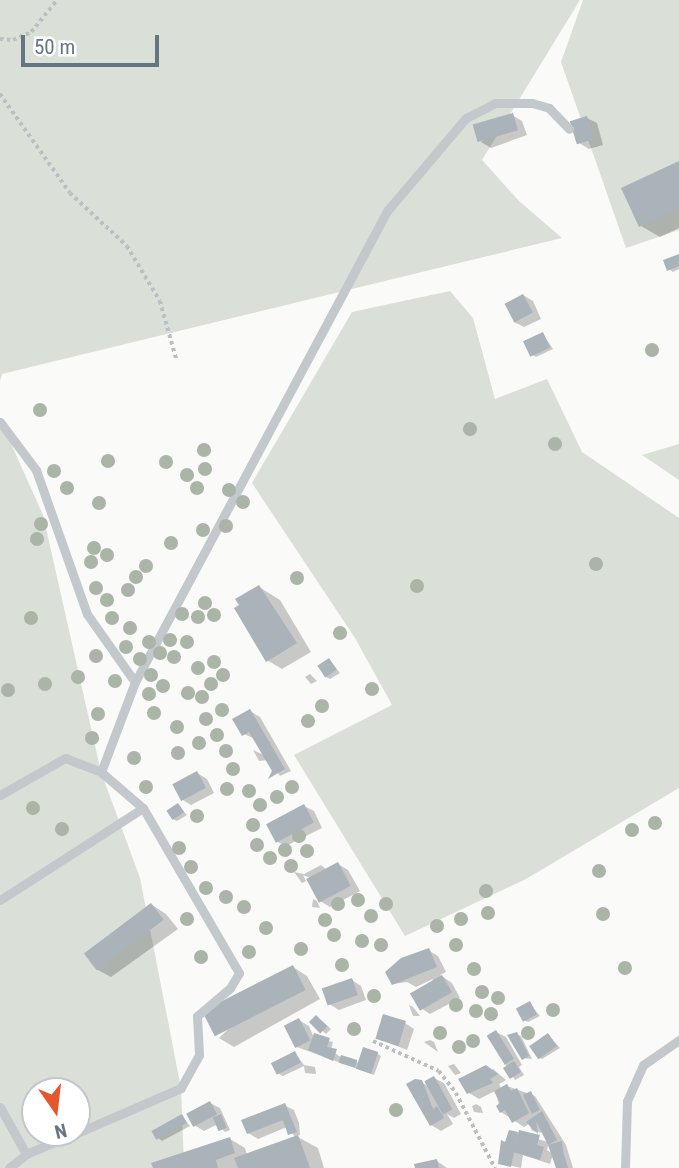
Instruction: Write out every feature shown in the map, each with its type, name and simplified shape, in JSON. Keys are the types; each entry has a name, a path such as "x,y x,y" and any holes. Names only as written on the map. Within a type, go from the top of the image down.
{"lane":[{"path":"101,772 135,682 387,211 466,118 495,103 532,103 549,108 569,129"},
{"path":"0,422 36,470 88,614 135,682"},
{"path":"0,795 65,758 101,772 143,808 239,972 230,988 197,1016 199,1055 181,1088 91,1127"},
{"path":"0,900 143,808"},
{"path":"625,1168 627,1101 643,1065 679,1040"},
{"path":"0,1107 26,1154"},
{"path":"9,1168 26,1154 43,1147"}],"path":[{"path":"0,39 13,40 31,32 57,0"},
{"path":"0,94 62,183 127,246 160,301 177,361"},
{"path":"373,1041 439,1071 456,1093 495,1168"}],"shaded area":[{"path":"0,0 580,0 482,160 519,201 562,238 2,374 0,381"},
{"path":"583,0 679,0 679,230 626,248 561,62"},
{"path":"450,291 473,318 495,399 547,379 582,452 679,518 679,788 526,879 405,936 294,755 392,705 355,638 252,483 352,312"},
{"path":"0,419 43,515 101,772 140,878 181,1088 184,1164 178,1168 0,1168"},
{"path":"679,444 679,480 642,455"}],"building":[{"path":"513,113 518,130 478,142 473,125"},
{"path":"587,116 594,139 577,144 570,121"},
{"path":"679,161 679,208 639,227 621,188"},
{"path":"679,254 679,266 667,271 663,260"},
{"path":"523,294 533,313 514,322 504,304"},
{"path":"543,332 550,347 530,357 523,341"},
{"path":"259,585 297,643 266,662 234,608 239,605 235,599"},
{"path":"329,658 337,670 325,677 317,666"},
{"path":"250,709 285,769 268,779 272,771 249,732 242,736 232,719"},
{"path":"197,771 206,788 181,801 172,784"},
{"path":"178,803 184,812 173,820 166,811"},
{"path":"304,804 314,823 276,843 266,824"},
{"path":"338,862 351,886 319,903 306,879"},
{"path":"151,903 164,920 97,970 84,954"},
{"path":"429,948 437,967 392,985 385,972 401,958"},
{"path":"293,965 306,990 215,1036 202,1011"},
{"path":"442,975 452,992 420,1011 410,993"},
{"path":"352,978 358,995 328,1005 322,988"},
{"path":"530,1001 537,1014 523,1022 516,1009"},
{"path":"383,1014 406,1021 398,1046 375,1039"},
{"path":"316,1015 327,1026 320,1033 309,1022"},
{"path":"299,1018 310,1040 295,1048 284,1026"},
{"path":"496,1030 514,1059 505,1065 487,1036"},
{"path":"517,1032 529,1056 522,1060 507,1035"},
{"path":"314,1033 330,1038 327,1047 337,1049 333,1061 308,1050"},
{"path":"548,1033 557,1046 538,1059 529,1046"},
{"path":"363,1047 378,1052 371,1074 356,1069"},
{"path":"295,1051 301,1063 277,1075 271,1063"},
{"path":"341,1055 357,1060 355,1068 339,1063"},
{"path":"514,1061 521,1072 510,1079 503,1068"},
{"path":"486,1065 498,1074 490,1079 493,1083 467,1094 458,1079"},
{"path":"434,1076 452,1109 443,1115 424,1081"},
{"path":"415,1079 422,1080 433,1109 437,1106 444,1118 430,1126 406,1084"},
{"path":"507,1084 511,1091 517,1088 529,1113 512,1123 505,1110 500,1113 496,1106 500,1103 494,1091"},
{"path":"531,1091 540,1110 532,1114 523,1095"},
{"path":"210,1101 217,1114 193,1127 186,1114"},
{"path":"285,1103 297,1132 288,1135 283,1120 247,1134 241,1120"},
{"path":"542,1111 557,1140 548,1145 536,1121 538,1134 526,1122"},
{"path":"182,1114 187,1123 156,1140 151,1131"},
{"path":"221,1114 227,1128 219,1131 213,1118"},
{"path":"509,1130 518,1132 511,1167 498,1164 501,1140 505,1142"},
{"path":"519,1130 540,1135 537,1145 544,1147 540,1160 513,1152"},
{"path":"298,1135 310,1168 238,1168 234,1158"},
{"path":"230,1137 235,1153 216,1160 218,1168 153,1168 151,1163"},
{"path":"562,1141 568,1168 556,1168 548,1145"},
{"path":"437,1159 439,1168 415,1168 414,1164"}]}
